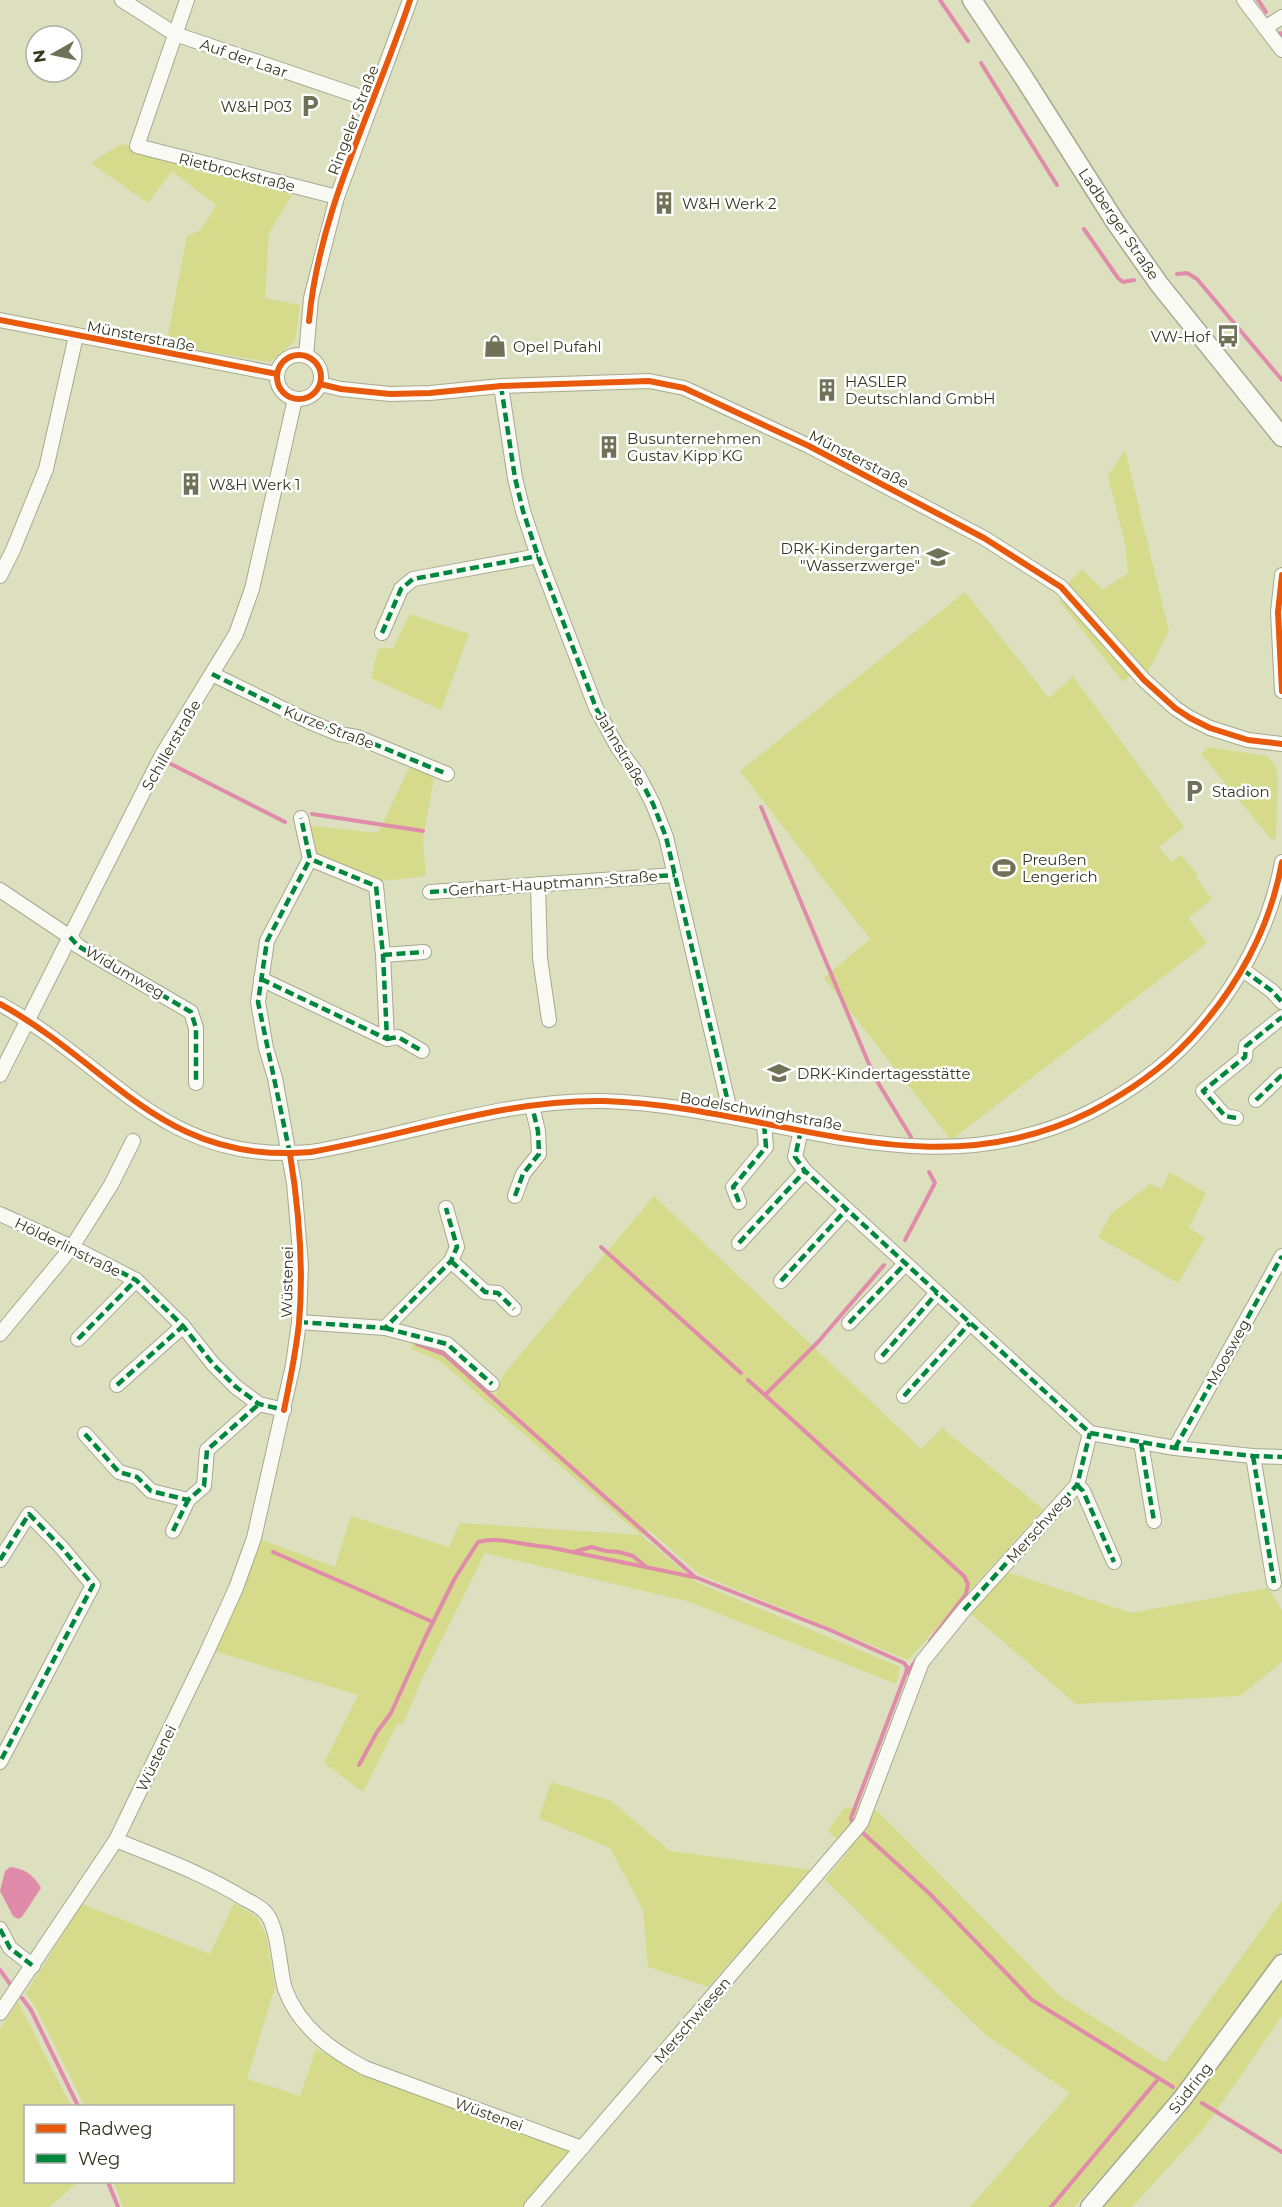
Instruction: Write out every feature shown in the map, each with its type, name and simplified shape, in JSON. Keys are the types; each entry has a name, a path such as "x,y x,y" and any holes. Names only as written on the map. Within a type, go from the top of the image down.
{"main road":[{"name":"Ladberger Straße","path":"972,0 1116,223 1159,284 1282,437"},
{"name":"Südring","path":"1090,2207 1182,2099 1282,1964"}],"street":[{"name":"Auf der Laar","path":"122,0 175,34 373,101"},
{"path":"175,34 187,0"},
{"name":"Ringeler Straße","path":"306,356 311,298 337,197 410,0"},
{"path":"1244,0 1282,50"},
{"path":"1265,28 1282,17"},
{"name":"Rietbrockstraße","path":"175,34 137,146 337,197"},
{"name":"Münsterstraße","path":"0,320 277,374"},
{"path":"0,576 46,469 76,336"},
{"path":"306,356 319,368 320,384 310,396 295,399 282,391 278,384 277,374 287,358 306,356"},
{"name":"Münsterstraße","path":"320,384 340,389 390,394 430,393 501,386 649,381 684,388 809,446 984,538 1061,587 1144,680 1190,718 1210,728 1248,740 1282,744"},
{"name":"Jahnstraße","path":"501,386 514,478 537,556 596,708 618,748 638,775 666,837 731,1115"},
{"name":"Schillerstraße","path":"0,1075 162,755 236,634 252,589 295,399"},
{"path":"382,633 401,589 413,579 537,556"},
{"path":"1282,575 1278,612 1282,691"},
{"name":"Kurze Straße","path":"212,674 310,722 339,734 357,737 447,774"},
{"path":"301,818 310,859 376,886 383,955 387,1039"},
{"name":"Wüstenei","path":"0,2013 116,1840 236,1588 254,1538 284,1410 299,1323 301,1264 299,1223 290,1154 258,1002 267,941 310,859"},
{"name":"Bodelschwinghstraße","path":"0,1004 27,1020 148,1112 175,1128 222,1146 262,1154 290,1154 333,1148 490,1112 532,1106 609,1102 674,1107 731,1115 801,1130 897,1146 949,1148 1015,1139 1064,1124 1113,1100 1153,1074 1202,1026 1243,969 1255,947 1272,903 1282,862"},
{"name":"Gerhart-Hauptmann-Straße","path":"430,892 675,875"},
{"path":"538,884 540,958 549,1020"},
{"name":"Widumweg","path":"0,890 70,937 78,946 191,1012 196,1028 196,1083"},
{"path":"383,955 424,952"},
{"path":"1243,969 1272,991 1282,1002"},
{"path":"261,979 387,1039 399,1037 422,1051"},
{"path":"1236,1118 1225,1116 1203,1091 1245,1057 1246,1046 1282,1017"},
{"path":"1256,1100 1282,1075"},
{"path":"515,1196 523,1174 539,1154 538,1131 532,1106"},
{"path":"739,1202 733,1187 766,1148 764,1123"},
{"path":"801,1130 795,1157 805,1171 1090,1432 1175,1448 1282,1457"},
{"path":"0,1334 72,1247 111,1185 133,1141"},
{"path":"739,1244 805,1171"},
{"path":"385,1328 451,1261 457,1247 446,1208"},
{"path":"781,1281 846,1210"},
{"name":"Hölderlinstraße","path":"0,1214 136,1280 183,1326 213,1364 236,1387 259,1404 284,1410"},
{"name":"Moosweg","path":"1175,1448 1282,1256"},
{"path":"451,1261 485,1292 498,1293 514,1309"},
{"path":"849,1323 905,1264"},
{"name":"Hölderlinstraße","path":"78,1339 136,1280"},
{"path":"882,1356 937,1293"},
{"path":"299,1323 385,1328 447,1344 492,1384"},
{"path":"904,1396 969,1323"},
{"path":"117,1385 183,1326"},
{"path":"172,1531 188,1500 204,1486 207,1450 259,1404"},
{"name":"Merschweg","path":"857,1827 922,1662 964,1610 1077,1485 1090,1432"},
{"path":"85,1434 119,1472 137,1477 151,1491 188,1500"},
{"path":"1142,1443 1154,1521"},
{"path":"1254,1456 1274,1583"},
{"path":"1077,1485 1083,1491 1114,1563"},
{"path":"0,1560 28,1514 61,1547 93,1585 0,1762"},
{"name":"Merschwiesen","path":"531,2207 857,1827"},
{"name":"Wüstenei","path":"116,1840 224,1885 266,1912 276,1936 285,1989 298,2014 317,2037 340,2055 364,2068 582,2148"},
{"path":"0,1929 10,1948 33,1966"}],"green space":[{"path":"121,144 296,188 269,233 265,298 300,305 295,341 270,362 166,345 187,236 201,230 216,205 172,171 148,203 91,163"},
{"path":"1125,450 1169,631 1147,674 1066,585 1082,569 1103,590 1128,573 1125,543 1108,476"},
{"name":"Preußen Lengerich","path":"965,592 1049,698 1073,676 1184,827 1159,847 1171,862 1181,855 1198,875 1196,877 1212,899 1188,918 1207,943 951,1140 824,978 870,939 740,771"},
{"path":"1057,598 1068,606 1132,674 1123,682"},
{"path":"410,614 469,634 441,710 371,678 378,649 393,648"},
{"path":"1208,747 1266,756 1273,762 1278,776 1276,839 1271,839 1201,754"},
{"path":"411,764 435,773 423,840 426,876 374,882 313,857 306,825 378,833"},
{"path":"1169,1172 1206,1193 1189,1228 1205,1238 1178,1283 1098,1237 1111,1214 1150,1184 1162,1189"},
{"path":"654,1196 921,1449 942,1428 1043,1509 908,1660 699,1574 649,1530 641,1535 698,1583 900,1667 896,1684 690,1602 485,1553 421,1681 404,1722 396,1726 363,1792 324,1763 358,1695 214,1651 259,1539 335,1567 351,1516 449,1547 460,1523 640,1535 440,1361 411,1349 414,1341 445,1350 496,1395 503,1375"},
{"path":"1007,1572 1131,1613 1268,1588 1282,1610 1282,1662 1240,1696 1076,1704 971,1614"},
{"path":"551,1782 611,1801 670,1851 812,1870 708,1987 648,1967 643,1910 610,1848 539,1818"},
{"path":"844,1807 877,1811 1060,1996 1165,2063 1282,1901 1282,1950 1170,2101 1074,2207 970,2207 1070,2093 986,2035 825,1880 849,1851 828,1831"},
{"path":"234,1903 257,1917 266,1935 275,1987 247,2079 300,2096 316,2049 357,2070 573,2151 524,2207 123,2207 114,2183 234,2183 234,2105 84,2105 36,2008 26,1993 82,1904 210,1954"},
{"path":"1282,1975 1282,2016 1205,2127 1132,2207 1102,2207 1174,2127"},
{"path":"18,2002 70,2105 24,2105 24,2183 77,2183 49,2207 0,2207 0,2029"}],"shaded area":[{"path":"10,1867 28,1873 41,1888 22,1917 18,1919 13,1916 0,1891 5,1871"}],"waterway":[{"path":"940,0 968,41"},
{"path":"1258,0 1266,12"},
{"path":"981,63 1057,185"},
{"path":"1084,229 1118,278 1123,282 1134,280"},
{"path":"1177,274 1187,273 1197,279 1282,380"},
{"path":"171,764 285,822"},
{"path":"761,807 874,1076 911,1137"},
{"path":"312,814 423,831"},
{"path":"905,1240 935,1183 929,1172"},
{"path":"601,1247 741,1373"},
{"path":"884,1265 819,1341 765,1395 964,1576 968,1584 966,1594 930,1641"},
{"path":"417,1344 444,1354 695,1577 830,1630 904,1663 907,1667 906,1673 851,1818 852,1823 930,1894 1032,2000 1173,2087"},
{"path":"748,1380 765,1395"},
{"path":"359,1765 377,1732 391,1713 455,1578 478,1542 495,1540 548,1547 694,1577"},
{"path":"574,1552 591,1547 619,1552 633,1556 645,1566"},
{"path":"273,1552 433,1622"},
{"path":"907,1673 917,1659"},
{"path":"0,1970 10,1984"},
{"path":"22,1998 31,2010 78,2105"},
{"path":"1051,2207 1159,2078"},
{"path":"1202,2103 1282,2152"},
{"path":"108,2183 118,2207"}],"marked path":[{"path":"501,386 515,478 538,556 596,708 618,748 638,775 666,837 731,1115"},
{"path":"382,633 401,589 413,579 538,556"},
{"path":"212,674 310,722 339,734 357,737 447,774"},
{"path":"290,1154 258,1002 267,941 310,859 301,818"},
{"path":"261,979 387,1039 383,955 376,886 310,859"},
{"path":"430,892 675,875"},
{"path":"70,937 78,946 191,1012 196,1028 196,1083"},
{"path":"383,955 424,952"},
{"path":"1243,970 1272,991 1282,1002"},
{"path":"1236,1118 1225,1116 1203,1091 1245,1057 1246,1046 1282,1017"},
{"path":"387,1039 398,1037 422,1051"},
{"path":"1256,1100 1282,1075"},
{"path":"515,1196 523,1174 539,1154 538,1131 532,1106"},
{"path":"739,1202 733,1187 766,1147 764,1123"},
{"path":"801,1130 795,1157 805,1171 1090,1433 1175,1448 1282,1457"},
{"path":"739,1243 805,1171"},
{"path":"299,1322 385,1328 451,1261 457,1247 446,1208"},
{"path":"781,1281 846,1210"},
{"path":"72,1247 136,1280 183,1326 213,1364 236,1387 259,1404 284,1410"},
{"path":"1175,1448 1282,1256"},
{"path":"451,1261 485,1292 498,1293 514,1309"},
{"path":"849,1323 905,1264"},
{"path":"78,1339 136,1280"},
{"path":"882,1356 937,1293"},
{"path":"904,1396 970,1323"},
{"path":"117,1385 183,1326"},
{"path":"385,1328 447,1344 492,1384"},
{"path":"85,1434 119,1472 137,1477 151,1491 188,1500 204,1486 207,1450 259,1404"},
{"path":"964,1610 1077,1485 1090,1433"},
{"path":"1141,1443 1154,1521"},
{"path":"1253,1456 1274,1583"},
{"path":"1077,1485 1083,1491 1114,1562"},
{"path":"173,1531 188,1500"},
{"path":"0,1560 29,1514 93,1585 0,1762"},
{"path":"0,1929 10,1948 33,1966"}],"cycle path":[{"path":"309,321 315,279 336,198 410,0"},
{"path":"0,320 277,374"},
{"path":"299,355 314,362 321,377 314,392 299,399 284,392 277,377 284,362 299,355"},
{"path":"320,384 341,389 390,394 430,393 501,386 649,381 684,388 809,446 984,538 1061,587 1144,680 1175,708 1190,718 1210,728 1248,740 1282,744"},
{"path":"1282,575 1278,612 1282,691"},
{"path":"0,1004 40,1029 143,1106 178,1127 216,1143 260,1152 311,1152 493,1112 567,1102 604,1101 667,1106 849,1139 909,1146 969,1146 1029,1135 1090,1112 1130,1089 1167,1061 1207,1020 1249,957 1269,911 1282,862"},
{"path":"284,1410 298,1334 301,1281 298,1217 290,1154"}],"place":[{"name":"W&H P03","path":"310,106"},
{"name":"W&H Werk 2","path":"664,203"},
{"name":"VW-Hof","path":"1228,336"},
{"name":"Opel Pufahl","path":"495,346"},
{"name":"HASLER Deutschland GmbH","path":"827,390"},
{"name":"Busunternehmen Gustav Kipp KG","path":"609,447"},
{"name":"W&H Werk 1","path":"191,484"},
{"name":"DRK-Kindergarten \"Wasserzwerge\"","path":"938,557"},
{"name":"Stadion","path":"1194,791"},
{"name":"Preußen Lengerich","path":"1004,868"},
{"name":"DRK-Kindertagesstätte","path":"779,1073"}]}
